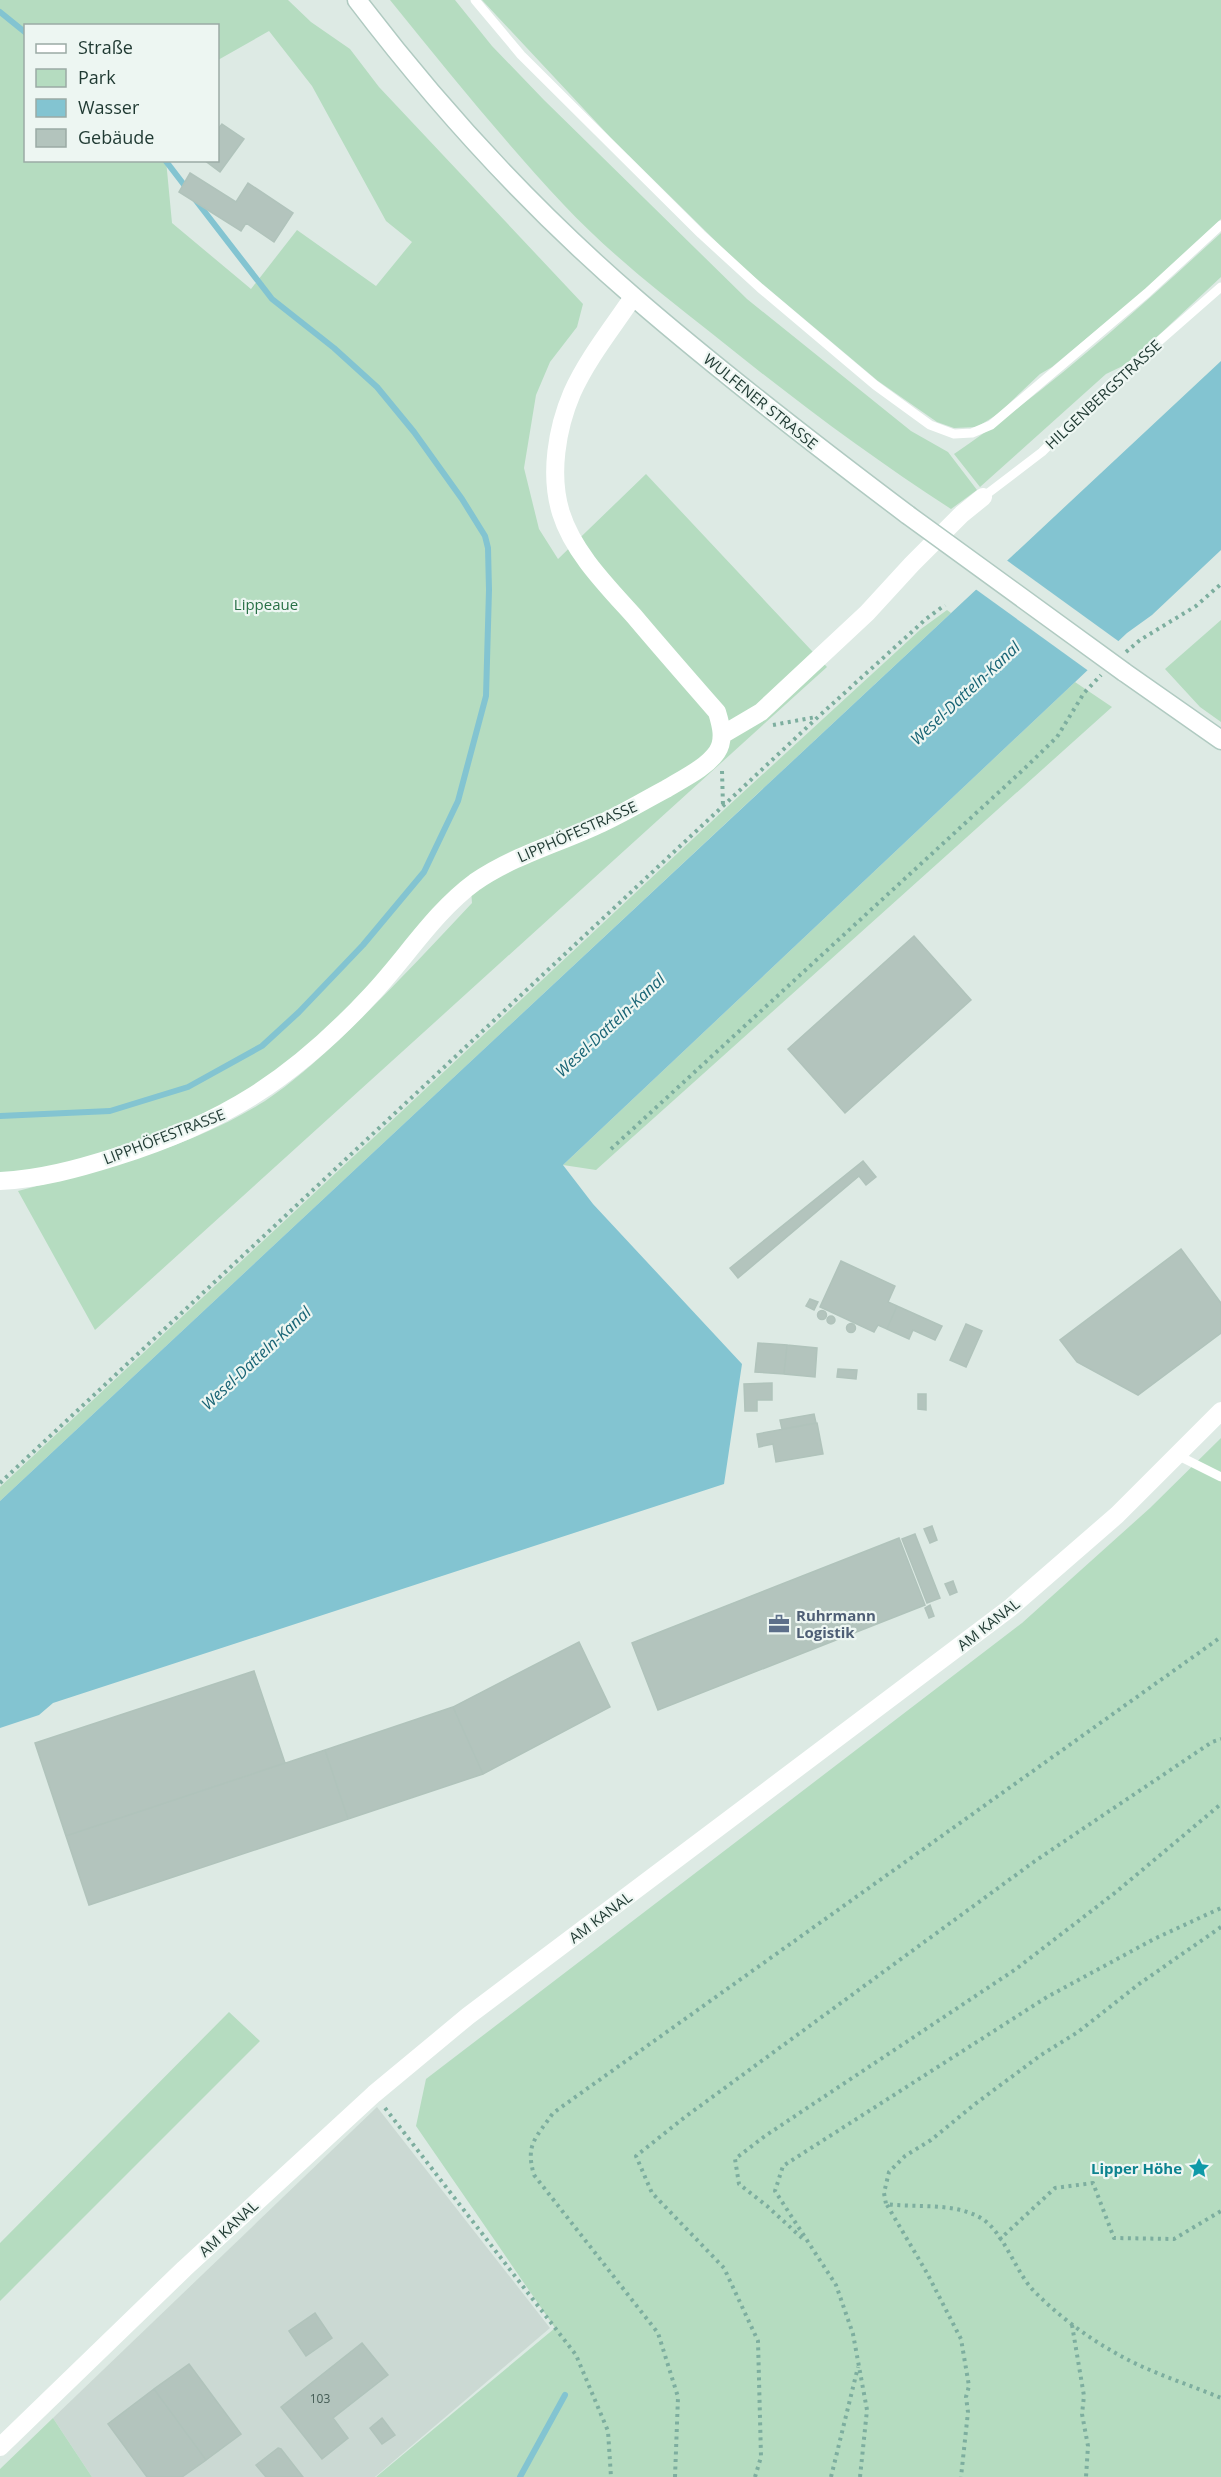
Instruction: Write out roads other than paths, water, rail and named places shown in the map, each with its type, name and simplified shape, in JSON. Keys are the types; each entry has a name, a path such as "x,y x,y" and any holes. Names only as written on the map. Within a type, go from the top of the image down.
{"street":[{"name":"WULFENER STRASSE","path":"357,0 384,36 484,150 548,217 633,297 771,411 908,515 1119,664 1221,740"},
{"path":"633,297 572,392 558,436 556,478 561,513 574,540 602,580 717,712 722,735 761,712 867,613 912,564 983,497"},
{"name":"LIPPHÖFESTRASSE","path":"0,1181 62,1172 139,1149 210,1121 261,1092 294,1069 333,1033 372,994 445,909 469,887 507,863 602,823 680,780 713,756 718,749 722,735"},
{"name":"AM KANAL","path":"0,2447 184,2269 374,2094 468,2016 1010,1608 1117,1515 1221,1411"}],"lane":[{"path":"475,0 529,63 701,234 760,288 874,385 930,425 954,434 972,433 991,425 1147,293 1221,225"},
{"name":"HILGENBERGSTRASSE","path":"983,497 1042,452 1109,385 1221,287"},
{"path":"1177,1455 1221,1477"}],"water":[{"name":"Wesel-Datteln-Kanal","path":"1221,361 1221,550 1152,615 1127,633 563,1165 593,1204 742,1364 724,1484 53,1703 39,1715 0,1728 0,1501"}],"waterway":[{"path":"0,12 24,31"},
{"path":"167,162 188,190"},
{"path":"0,1116 110,1111 188,1087 262,1046 299,1012 363,945 424,872 458,801 486,696 489,590 488,548 485,536 462,499 414,432 377,387 334,348 272,299 194,198"},
{"path":"520,2477 565,2395"}],"place":[{"name":"Ruhrmann Logistik","path":"779,1624"},
{"name":"Lipper Höhe","path":"1199,2168"}],"park label":[{"name":"Lippeaue","path":"266,604"}]}
